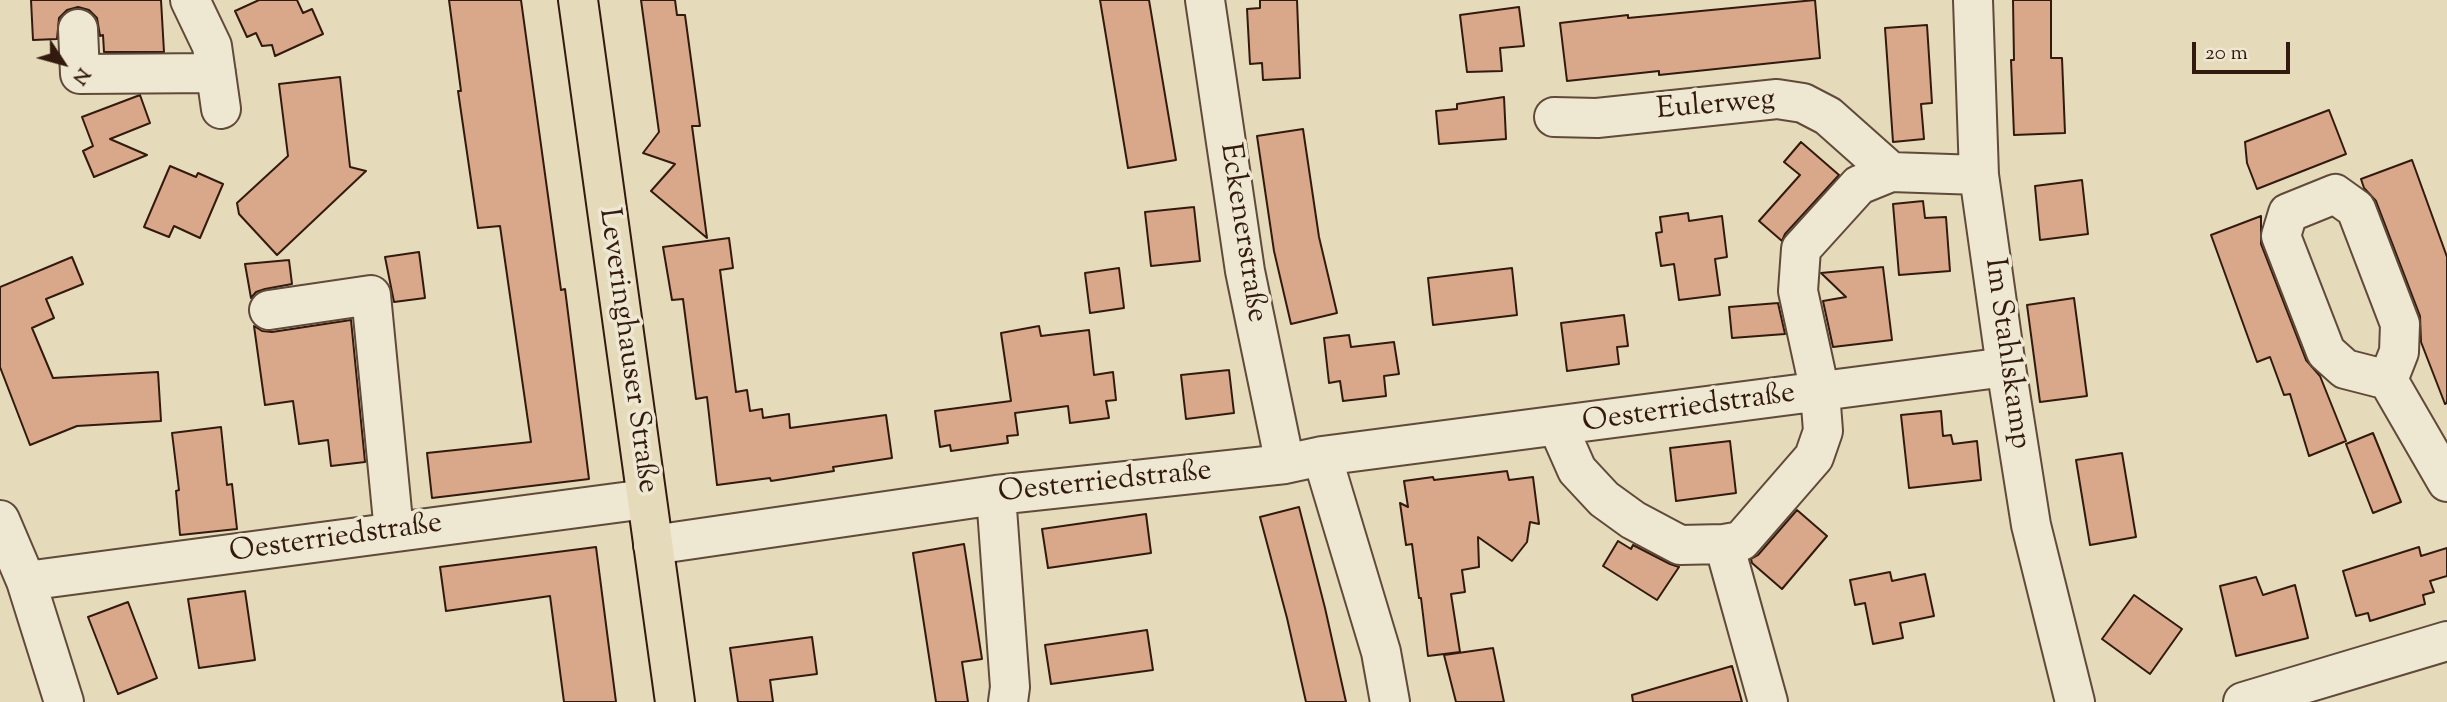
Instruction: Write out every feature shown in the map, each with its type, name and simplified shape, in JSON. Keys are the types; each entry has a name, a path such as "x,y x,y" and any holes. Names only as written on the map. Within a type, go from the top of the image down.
{"main road":[{"name":"Leveringhauser Straße","path":"578,0 675,702"}],"street":[{"path":"78,29 80,74 218,91 212,46 190,0"},
{"name":"Eckenerstraße","path":"1205,0 1245,271 1285,464"},
{"name":"Im Stahlskamp","path":"1973,0 1979,175 2006,368 2031,525 2075,702"},
{"name":"Eulerweg","path":"1554,117 1597,118 1777,99 1803,103 1828,116 1891,172"},
{"path":"1891,172 1979,175"},
{"name":"Oesterriedstraße","path":"1558,427 1577,470 1604,499 1633,520 1680,545 1741,541 1814,457 1823,431 1820,392 1798,291 1801,248 1859,185 1891,172"},
{"path":"269,310 371,295 394,532"},
{"name":"Oesterriedstraße","path":"653,545 996,495 1285,464 1322,456 2006,368"},
{"path":"2388,380 2447,482"},
{"path":"1322,456 1381,652 1390,702"},
{"path":"996,495 1010,687 1008,702"},
{"name":"Oesterriedstraße","path":"26,581 646,499"},
{"path":"0,520 26,581 64,702"},
{"path":"1724,544 1768,702"},
{"path":"2243,702 2447,641"}],"building":[{"path":"31,0 161,0 164,52 104,52 103,35 100,36 97,18 89,10 78,7 67,10 59,18 57,39 33,40"},
{"path":"259,0 297,0 303,13 312,9 323,34 275,56 272,45 262,46 256,33 247,37 235,11"},
{"path":"449,0 521,0 561,290 565,289 589,479 432,498 427,453 531,442 500,226 478,228 458,91 461,91"},
{"path":"641,0 675,0 677,15 685,15 700,126 692,126 707,238 651,191 675,164 643,153 659,132"},
{"path":"1100,0 1149,0 1176,160 1128,168"},
{"path":"1260,0 1297,0 1300,78 1263,80 1262,63 1250,64 1247,9 1260,8"},
{"path":"1815,0 1820,58 1659,75 1659,71 1567,81 1560,23"},
{"path":"2013,0 2051,0 2051,58 2062,58 2065,133 2014,135 2011,60 2014,60"},
{"path":"1519,7 1524,46 1500,48 1502,71 1467,72 1460,15"},
{"path":"1927,25 1932,103 1921,104 1924,139 1893,142 1885,28"},
{"path":"340,77 350,167 366,171 277,255 239,214 237,203 288,156 279,84"},
{"path":"140,95 150,123 110,139 147,155 94,177 83,151 93,146 82,117"},
{"path":"1504,97 1506,139 1439,144 1436,111 1457,109 1457,104"},
{"path":"2329,110 2346,154 2257,189 2247,163 2245,142"},
{"path":"1303,129 1319,237 1337,313 1291,324 1274,251 1257,136"},
{"path":"1801,142 1839,175 1785,234 1782,241 1759,221 1800,175 1784,162"},
{"path":"2412,160 2447,257 2445,404 2421,342 2420,316 2376,201 2364,188 2361,179"},
{"path":"170,166 196,177 198,173 223,184 200,238 174,226 169,237 144,227"},
{"path":"2082,180 2088,234 2040,240 2035,186"},
{"path":"1923,201 1925,218 1946,217 1950,271 1899,275 1893,204"},
{"path":"1194,207 1200,261 1151,266 1145,212"},
{"path":"1688,213 1689,221 1722,216 1727,257 1715,259 1720,295 1679,300 1674,264 1661,266 1656,233 1662,232 1660,217"},
{"path":"2261,216 2261,244 2306,360 2320,376 2346,441 2309,456 2290,394 2284,395 2270,357 2257,362 2211,235"},
{"path":"729,238 733,268 720,270 736,392 747,390 750,411 762,409 763,418 789,414 790,428 886,415 892,458 833,467 834,471 771,481 770,478 717,485 707,397 696,399 683,299 672,300 663,247"},
{"path":"419,252 425,298 394,302 385,257"},
{"path":"72,257 83,284 46,299 54,318 32,328 53,378 158,372 161,421 77,426 30,445 0,367 0,287"},
{"path":"289,260 292,284 256,292 251,298 245,264"},
{"path":"1883,267 1892,340 1833,347 1823,301 1846,297 1821,273"},
{"path":"1119,268 1124,308 1090,313 1085,273"},
{"path":"1512,268 1517,315 1433,325 1428,278"},
{"path":"2074,298 2087,396 2040,402 2027,305"},
{"path":"1778,303 1785,334 1732,338 1729,307"},
{"path":"1624,315 1628,346 1617,347 1619,364 1567,371 1561,323"},
{"path":"351,320 365,462 331,466 328,440 299,444 293,401 265,405 254,326 262,331 272,332"},
{"path":"1039,326 1041,336 1089,330 1094,375 1113,372 1116,400 1106,401 1109,418 1070,423 1068,406 1015,413 1018,435 1007,436 1008,443 951,451 950,445 940,447 935,411 1011,401 1001,333"},
{"path":"1349,335 1351,347 1394,342 1399,374 1384,376 1386,396 1343,401 1340,381 1329,383 1324,338"},
{"path":"1229,370 1234,413 1186,419 1181,375"},
{"path":"1941,411 1943,436 1951,435 1953,444 1977,441 1981,480 1909,488 1901,415"},
{"path":"221,427 227,485 232,484 237,529 180,535 176,491 179,490 172,433"},
{"path":"2373,433 2401,502 2373,513 2346,444"},
{"path":"1730,441 1736,493 1676,501 1670,448"},
{"path":"2122,453 2136,537 2090,545 2076,460"},
{"path":"1507,471 1509,480 1533,477 1539,524 1530,522 1527,542 1512,561 1478,537 1479,567 1462,570 1465,592 1451,594 1460,652 1428,656 1412,544 1406,545 1400,503 1408,507 1404,481"},
{"path":"1299,507 1346,702 1306,702 1260,517"},
{"path":"1797,510 1827,536 1782,589 1752,563 1751,559 1758,555"},
{"path":"1146,514 1151,553 1048,568 1042,529"},
{"path":"1618,541 1631,549 1633,545 1679,567 1657,600 1603,566"},
{"path":"964,544 982,659 962,662 968,702 936,702 913,553"},
{"path":"596,547 616,702 564,702 550,596 446,611 440,567"},
{"path":"2419,547 2421,556 2447,548 2447,576 2430,581 2434,592 2423,595 2425,604 2370,621 2368,613 2356,616 2343,571"},
{"path":"1890,572 1892,581 1925,574 1934,616 1900,623 1903,638 1873,644 1865,603 1855,605 1850,580"},
{"path":"2256,577 2263,595 2295,585 2308,638 2236,656 2220,586"},
{"path":"245,591 255,660 199,668 188,599"},
{"path":"2134,595 2182,629 2150,674 2102,639"},
{"path":"128,602 157,678 118,694 88,617"},
{"path":"1147,630 1153,670 1051,684 1045,645"},
{"path":"812,637 817,674 770,680 773,702 738,702 730,648"},
{"path":"1493,648 1504,702 1456,702 1444,655"},
{"path":"1732,666 1742,702 1633,702 1632,695"}]}
